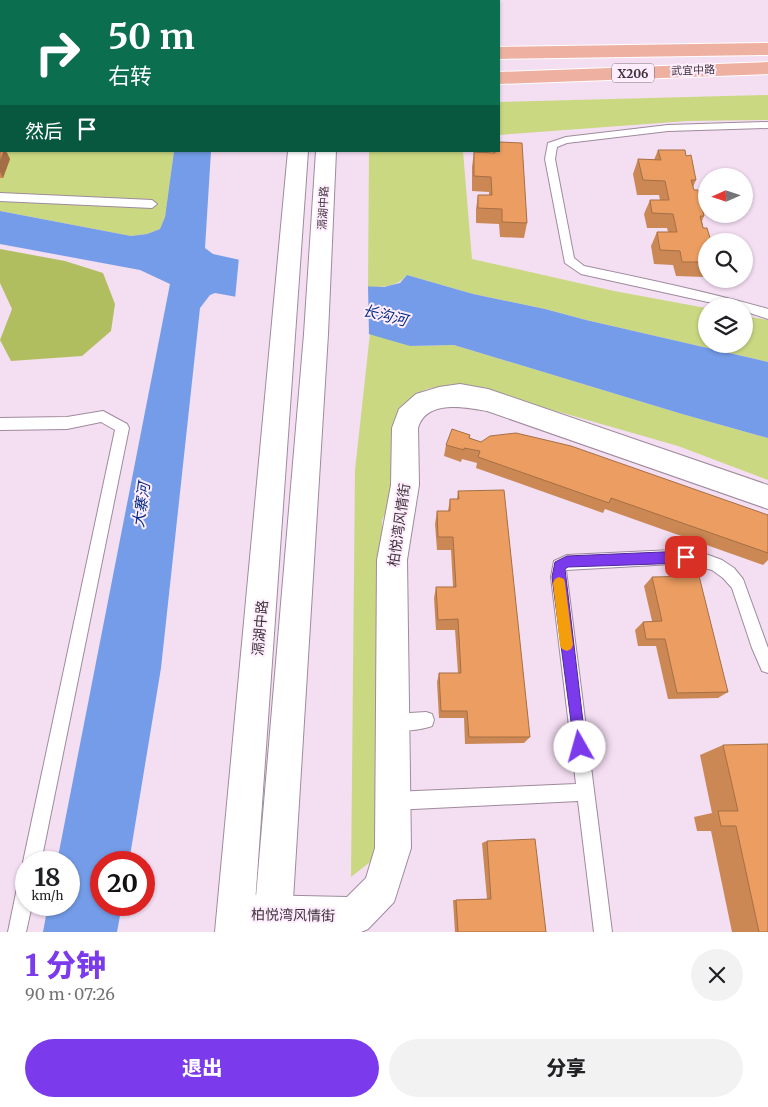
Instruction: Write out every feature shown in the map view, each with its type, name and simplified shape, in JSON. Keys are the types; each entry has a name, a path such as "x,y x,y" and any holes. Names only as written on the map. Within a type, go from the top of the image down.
{"main road":[{"name":"武宜中路","path":"500,53 768,49"},
{"name":"武宜中路","path":"500,78 768,68"},
{"name":"滆湖中路","path":"235,923 298,152"},
{"name":"滆湖中路","path":"273,923 321,264 326,152"},
{"name":"柏悦湾风情街","path":"235,923 273,923 355,916 381,889 393,848 392,560 405,485 405,428 408,416 425,402 460,395 488,400 768,497"}],"lane":[{"path":"711,298 581,270 569,260 550,159 552,146 566,140 668,128 768,125"},
{"path":"0,197 152,204"},
{"path":"753,310 768,314"},
{"path":"0,424 67,423 102,416 122,428 34,851"},
{"path":"603,932 558,577 559,566 561,563 676,556 698,559 717,566 734,577 738,584 760,648 768,664"},
{"path":"394,722 426,720"},
{"path":"393,801 585,792"},
{"path":"17,932 20,916"}],"green space":[{"path":"768,95 768,120 687,121 500,135 500,102"},
{"path":"0,152 174,152 165,217 160,229 147,234 131,236 0,211"},
{"path":"369,152 463,152 472,259 614,291 698,307 698,346 545,309 473,294 407,275 399,282 385,286 368,287"},
{"path":"0,249 65,261 103,273 115,304 111,331 82,356 11,361 0,340 12,309 0,283"},
{"path":"753,318 768,320 768,362 729,353 753,353"},
{"path":"370,333 410,346 454,345 768,438 768,480 678,446 465,385 430,388 422,391 399,408 394,429 394,496 382,520 382,831 374,859 351,877 355,470"}],"water":[{"path":"174,152 211,152 205,248 213,254 356,286 384,287 400,283 407,275 473,294 545,309 698,346 698,353 729,353 768,362 768,438 454,345 410,346 248,299 215,293 210,295 200,308 161,668 131,851 90,851 90,916 120,916 117,932 43,932 46,916 80,916 80,851 59,851 170,284 140,270 0,244 0,211 131,236 147,234 160,229 165,217"}],"pier":[{"path":"239,257 368,285 369,336 235,299"}],"building":[{"path":"500,142 522,143 527,223 502,222 502,209 478,208 478,195 492,195 491,177 474,176 474,152 500,152"},
{"path":"658,150 685,150 686,156 691,155 696,180 691,180 694,190 698,190 698,223 702,223 703,228 707,228 709,233 698,233 698,262 682,262 680,251 660,250 657,232 677,232 673,214 652,213 650,200 669,200 665,181 643,180 638,159 661,160"},
{"path":"0,152 4,152 0,161"},
{"path":"452,429 470,435 469,438 481,442 490,436 516,433 571,446 768,515 768,553 611,498 609,503 478,457 480,451 464,448 464,450 446,445"},
{"path":"504,490 530,737 469,737 467,711 441,711 439,673 461,673 458,619 438,620 436,587 456,587 453,537 438,537 437,511 450,511 450,499 459,499 458,491"},
{"path":"699,576 728,692 677,693 665,639 646,639 643,622 662,621 652,577"},
{"path":"768,744 768,932 759,932 736,826 721,826 718,811 738,811 723,745"},
{"path":"535,839 546,932 458,932 456,900 491,899 487,841"}],"slow traffic":[{"path":"559,583 567,645"}],"route":[{"path":"580,747 558,577 559,566 561,563 567,562 686,557"}],"water label":[{"name":"长沟河","path":"385,315"},
{"name":"大寨河","path":"141,505"}]}
